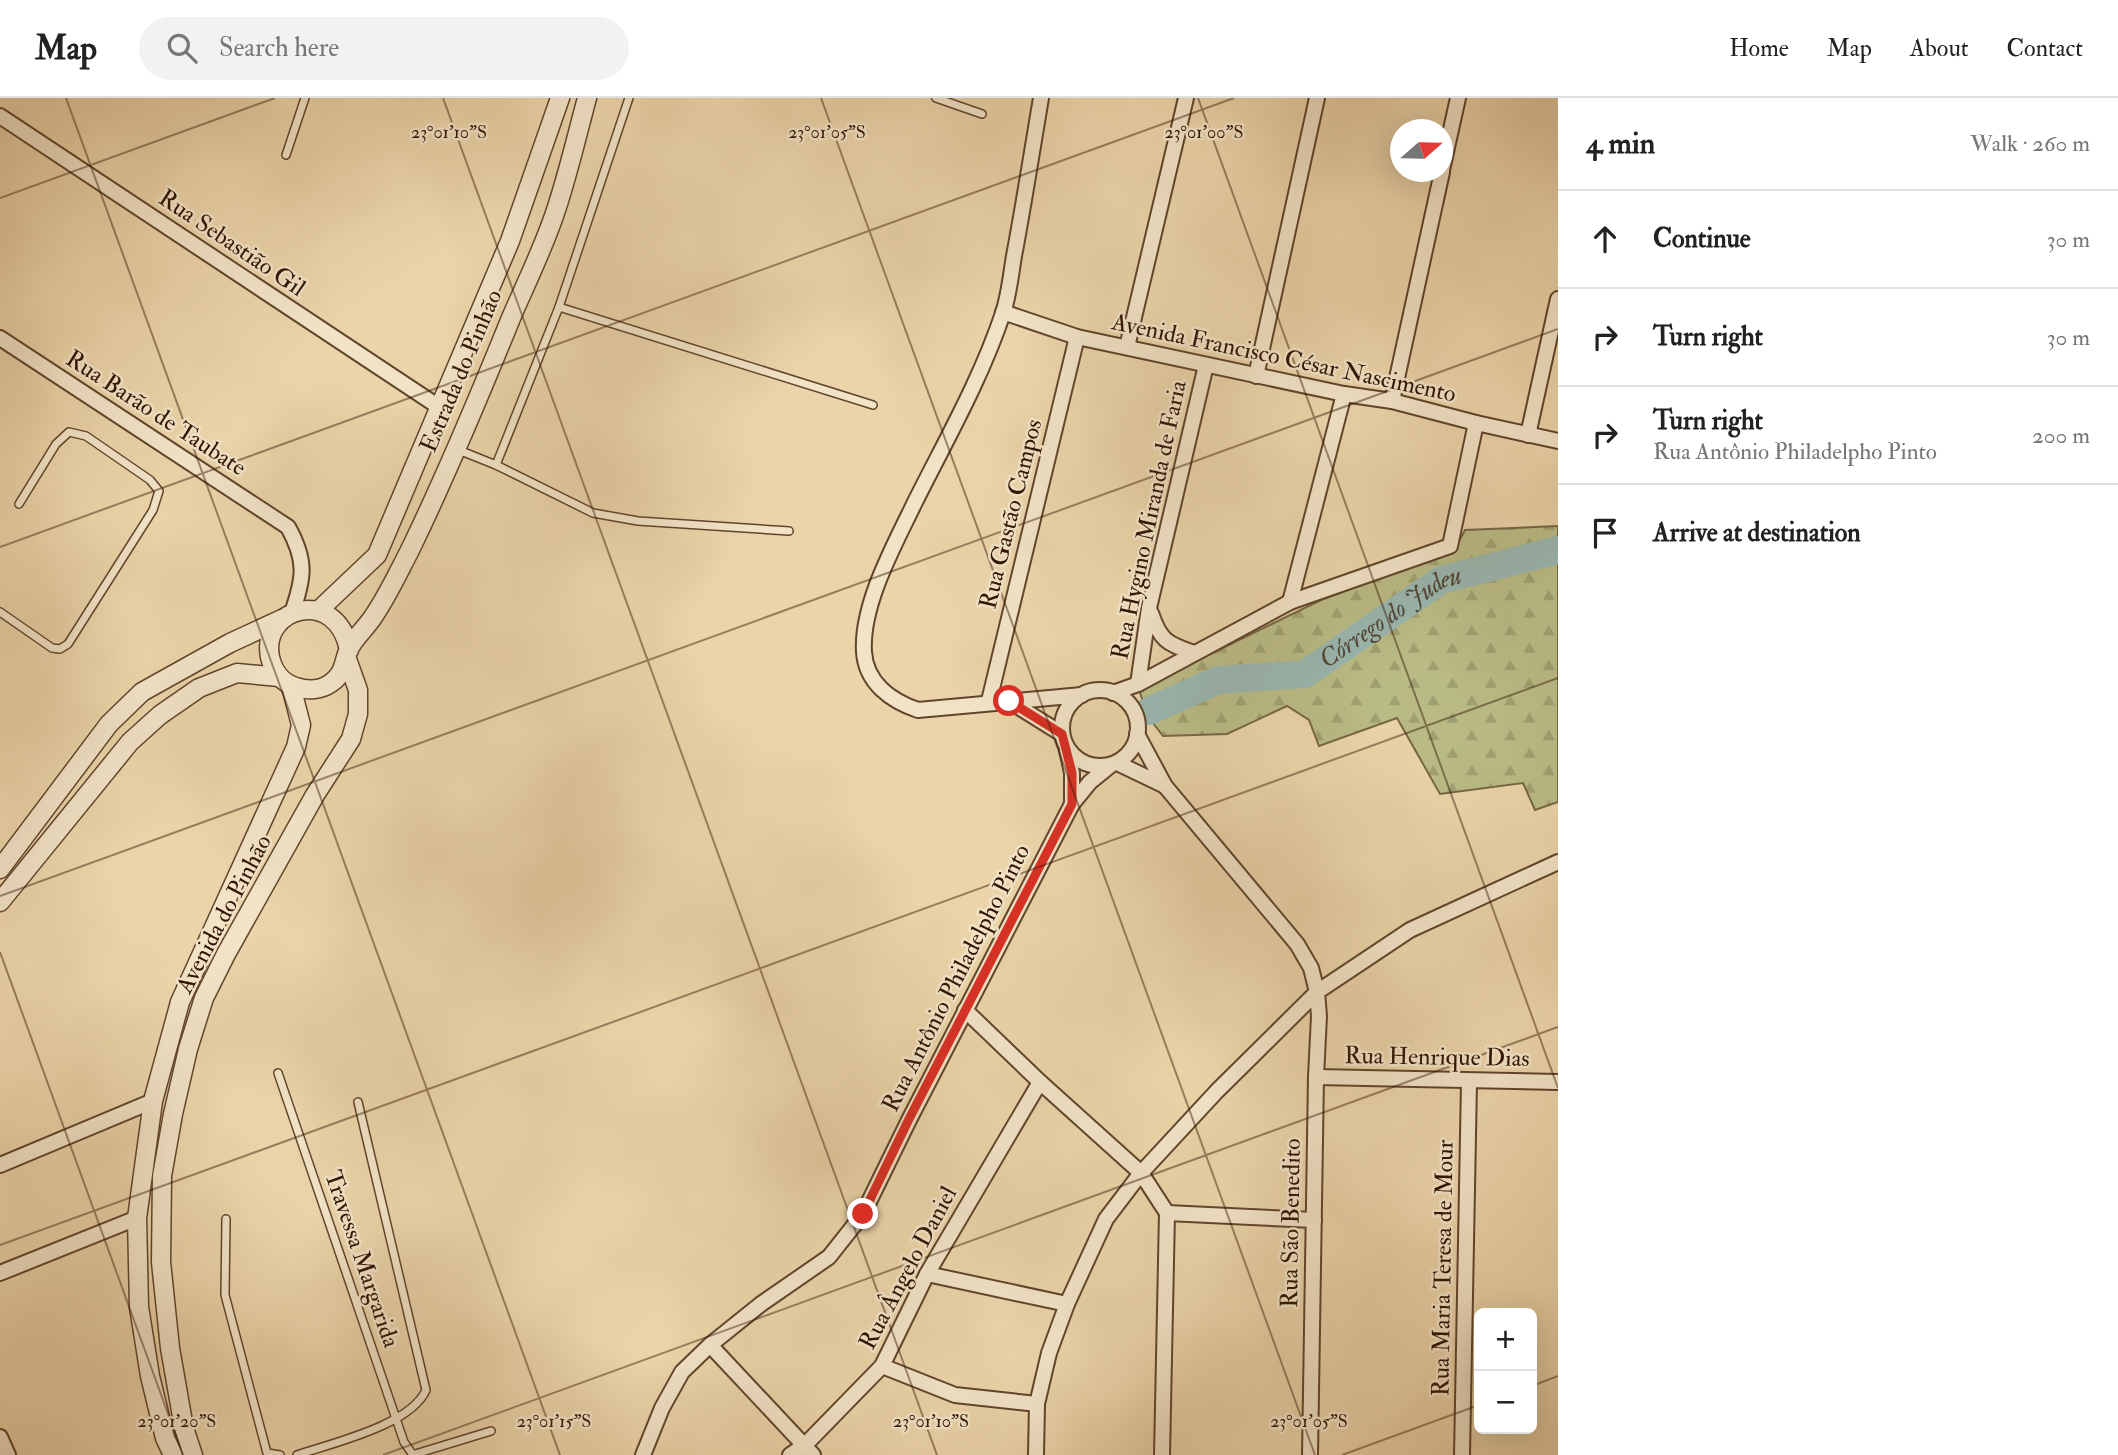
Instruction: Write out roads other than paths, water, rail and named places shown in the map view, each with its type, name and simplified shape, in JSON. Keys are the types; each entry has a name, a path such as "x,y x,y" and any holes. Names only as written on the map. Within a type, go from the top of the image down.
{"street":[{"name":"Estrada do Pinhão","path":"318,611 377,555 510,241 560,98"},
{"name":"Estrada do Pinhão","path":"348,655 375,614 409,552 455,448 555,212 587,98"},
{"path":"1041,98 1003,312 972,387 897,538 872,600 864,654 869,671 883,693 900,704 918,710 989,701 1082,695 1103,690 1124,699 1137,722 1137,734 1129,753 1090,782 1072,804"},
{"path":"1127,347 1186,98"},
{"path":"1256,376 1317,98"},
{"path":"1453,121 1458,98"},
{"name":"Rua Sebastião Gil","path":"0,116 439,407"},
{"path":"1392,401 1440,182"},
{"path":"1528,435 1558,299"},
{"name":"Avenida Francisco César Nascimento","path":"1003,312 1077,337 1344,394 1392,401 1558,441"},
{"name":"Rua Gastão Campos","path":"989,701 1077,337"},
{"name":"Rua Barão de Taubate","path":"0,338 288,527 299,546 303,562 301,586 289,615"},
{"name":"Rua Hygino Miranda de Faria","path":"1138,684 1149,608 1206,365"},
{"path":"1290,602 1344,394"},
{"path":"1113,693 1138,684 1290,602 1450,547 1476,423"},
{"path":"1149,608 1158,633 1172,646 1194,653"},
{"path":"0,869 109,724 142,692 230,643 289,615 304,610 318,611 330,616 340,625 346,637 348,655 340,675 330,684 318,689 304,690 285,681 237,673 199,688 160,715 130,742 0,902"},
{"path":"173,1455 165,1438 150,1376 139,1307 137,1218 153,1101 180,1002 296,747 301,725 285,681 272,667 269,653 270,639 276,627 289,615"},
{"name":"Avenida do Pinhão","path":"193,1455 184,1428 170,1348 161,1262 162,1176 173,1114 188,1049 204,998 315,795 351,739 358,714 358,690 348,655"},
{"path":"1072,804 1072,773 1062,723 1065,711 1082,695"},
{"path":"1009,701 1064,740 1080,761 1090,765 1114,764 1165,786"},
{"path":"1137,734 1165,786"},
{"name":"Rua São Benedito","path":"1165,786 1297,944 1311,968 1317,992 1319,1016 1310,1455"},
{"name":"Rua Antônio Philadelpho Pinto","path":"643,1455 662,1408 682,1373 710,1345 761,1304 829,1257 863,1214 1072,804"},
{"path":"1036,1455 1037,1404 1049,1353 1067,1304 1106,1219 1141,1173 1217,1091 1317,992 1410,930 1558,862"},
{"path":"965,1010 1141,1173 1167,1213 1162,1455"},
{"name":"Rua Henrique Dias","path":"1316,1077 1558,1082"},
{"name":"Rua Ângelo Daniel","path":"790,1455 809,1450 882,1366 927,1274 1040,1082"},
{"name":"Rua Maria Teresa de Mour","path":"1462,1455 1469,1082"},
{"path":"0,1165 153,1101"},
{"path":"1167,1213 1314,1220"},
{"path":"0,1272 137,1218"},
{"path":"927,1274 1067,1304"},
{"path":"710,1345 809,1450"},
{"path":"882,1366 955,1395 1037,1404"},
{"path":"0,1437 8,1455"}],"lane":[{"path":"286,155 305,98"},
{"path":"496,466 559,307 629,98"},
{"path":"936,98 982,114"},
{"path":"559,307 873,405"},
{"path":"0,612 52,649 60,649 68,644 153,510 159,492 150,480 86,436 69,432 56,444 19,503"},
{"path":"455,448 593,513 638,522 789,531"},
{"name":"Travessa Margarida","path":"278,1073 396,1420 404,1442 413,1455"},
{"path":"297,1455 396,1420 421,1402 426,1390 358,1102"},
{"path":"226,1219 225,1295 267,1453 280,1455"},
{"path":"413,1455 491,1431"}],"waterway":[{"name":"Córrego do Judeu","path":"1149,711 1218,680 1305,674 1441,580 1558,550"}]}
